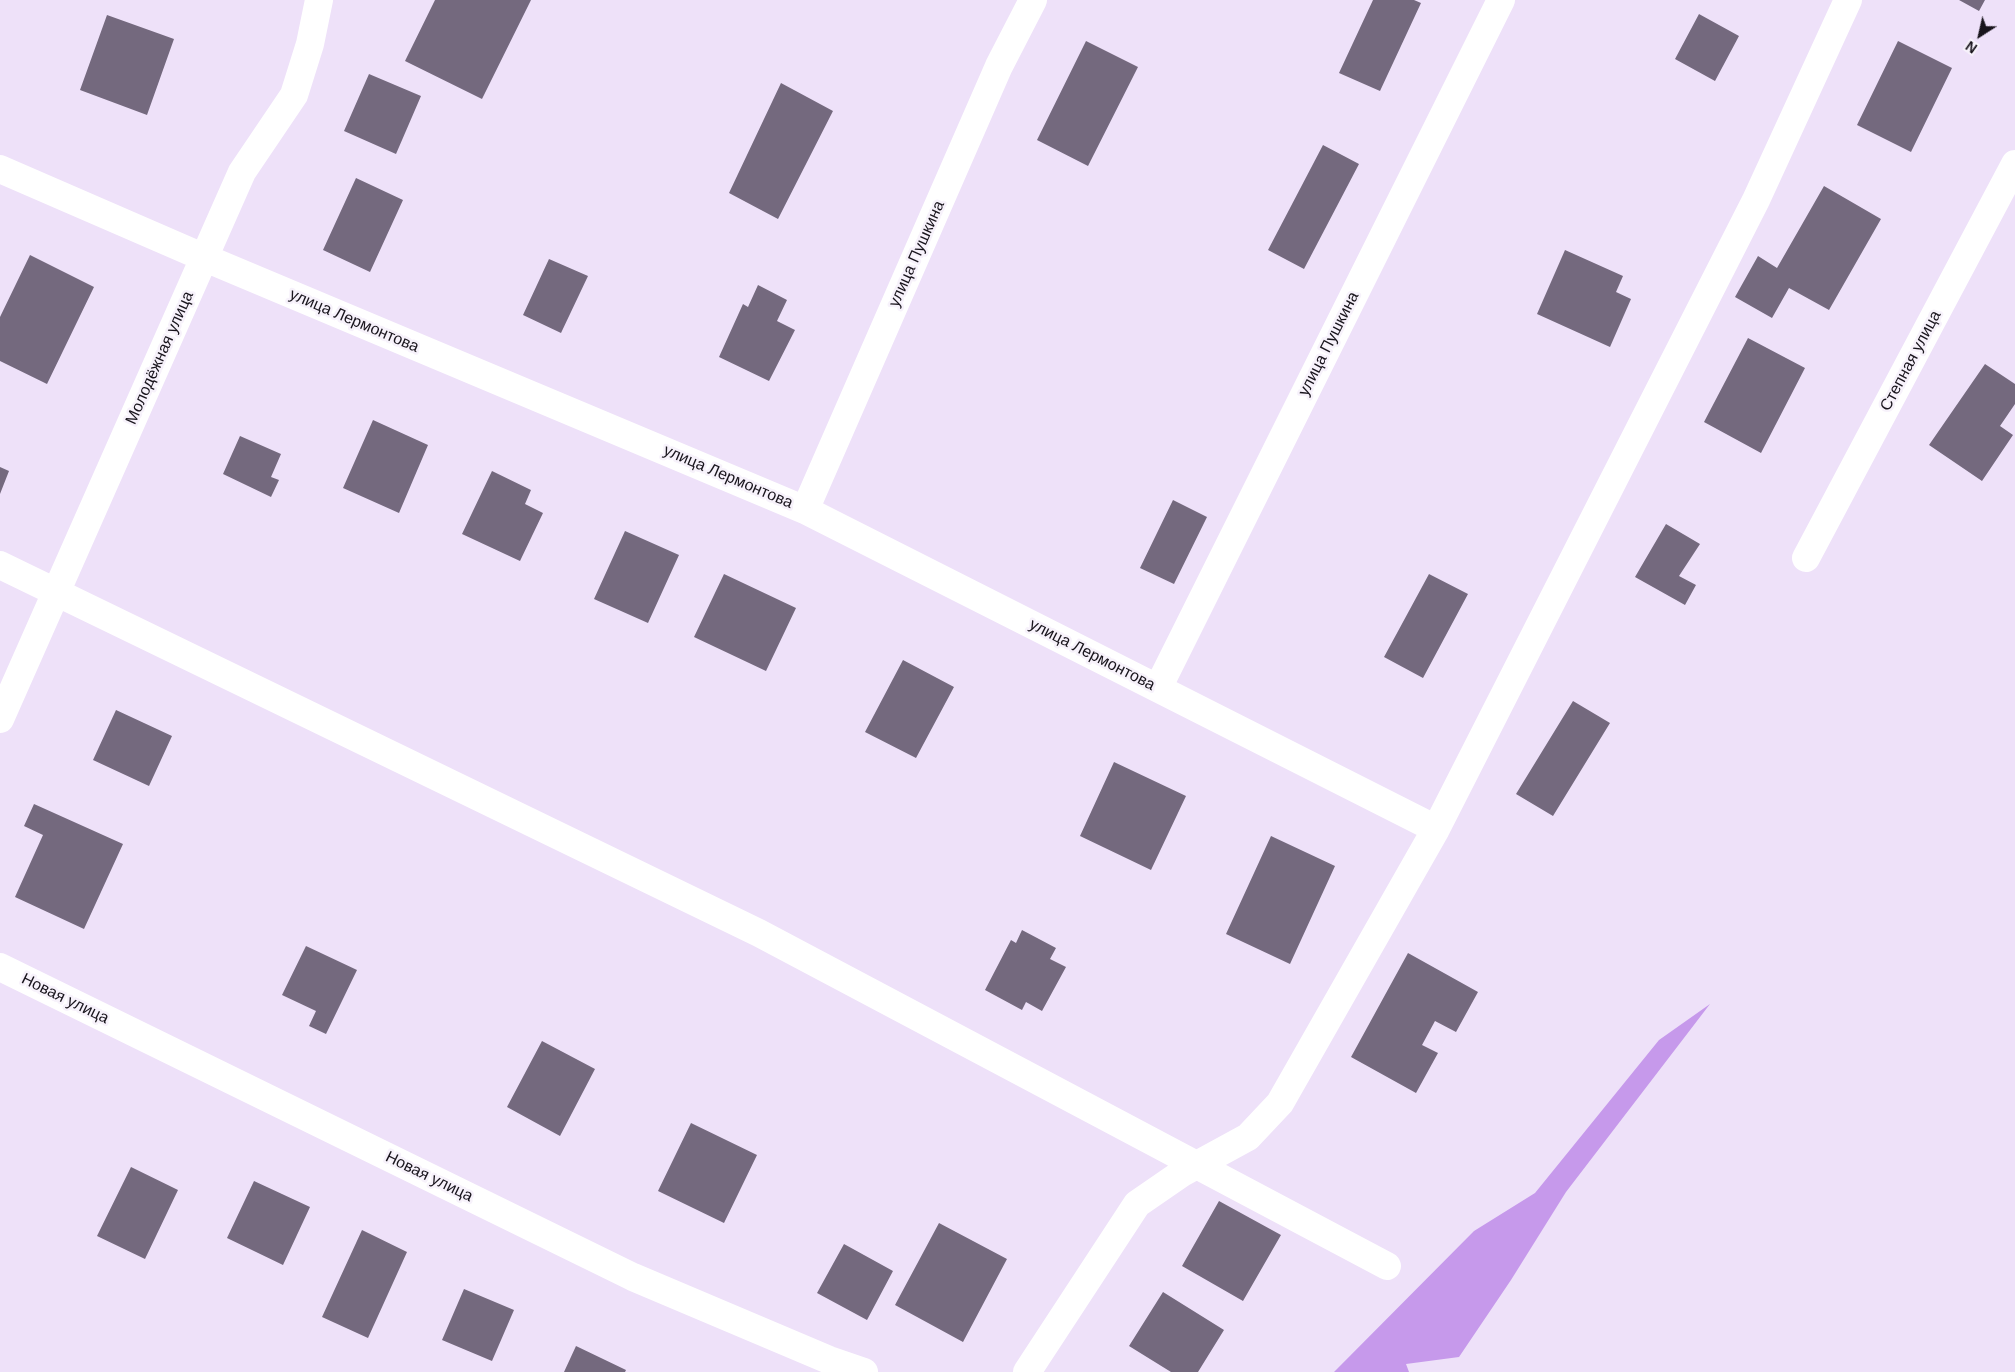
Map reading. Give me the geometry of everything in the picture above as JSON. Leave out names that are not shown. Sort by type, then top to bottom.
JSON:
[{"type":"street","name":"Молодёжная улица","points":[[0,719],[242,172],[294,95],[310,44],[319,0]]},
{"type":"street","name":"улица Пушкина","points":[[805,510],[999,66],[1033,0]]},
{"type":"street","name":"улица Пушкина","points":[[1158,688],[1501,0]]},
{"type":"street","points":[[1027,1372],[1137,1204],[1182,1174],[1248,1137],[1280,1103],[1436,829],[1756,200],[1848,0]]},
{"type":"street","name":"Степная улица","points":[[1806,558],[2015,164]]},
{"type":"street","name":"улица Лермонтова","points":[[0,170],[805,510],[1436,829]]},
{"type":"street","points":[[0,565],[759,932],[1199,1164],[1387,1266]]},
{"type":"street","name":"Новая улица","points":[[0,967],[633,1276],[829,1360],[864,1372]]},
{"type":"shaded area","points":[[1710,1004],[1566,1192],[1511,1280],[1459,1357],[1406,1364],[1409,1372],[1334,1372],[1474,1231],[1535,1193],[1659,1040]]},
{"type":"building","points":[[435,0],[531,0],[482,99],[405,61]]},
{"type":"building","points":[[1373,0],[1414,0],[1421,3],[1380,91],[1339,73]]},
{"type":"building","points":[[1959,0],[1985,0],[1979,11]]},
{"type":"building","points":[[1699,14],[1739,36],[1715,81],[1675,59]]},
{"type":"building","points":[[107,15],[174,39],[147,115],[80,90]]},
{"type":"building","points":[[1086,41],[1138,67],[1088,166],[1037,140]]},
{"type":"building","points":[[1898,41],[1952,68],[1911,152],[1857,125]]},
{"type":"building","points":[[369,74],[421,96],[396,154],[344,131]]},
{"type":"building","points":[[781,83],[833,111],[778,219],[729,193]]},
{"type":"building","points":[[1323,145],[1359,164],[1304,269],[1268,250]]},
{"type":"building","points":[[356,178],[403,200],[370,272],[323,250]]},
{"type":"building","points":[[1824,186],[1881,219],[1829,310],[1789,288],[1772,318],[1735,297],[1758,256],[1777,268]]},
{"type":"building","points":[[1565,250],[1623,276],[1616,292],[1631,299],[1610,347],[1537,314]]},
{"type":"building","points":[[30,255],[94,287],[47,384],[0,361],[0,317]]},
{"type":"building","points":[[549,259],[588,276],[561,333],[523,315]]},
{"type":"building","points":[[758,285],[787,300],[777,321],[795,330],[769,381],[719,357],[743,304],[748,307]]},
{"type":"building","points":[[1748,338],[1805,368],[1761,453],[1704,422]]},
{"type":"building","points":[[1985,364],[2015,384],[2015,404],[2000,426],[2013,435],[1982,481],[1929,445]]},
{"type":"building","points":[[373,420],[428,445],[399,513],[343,488]]},
{"type":"building","points":[[240,436],[281,454],[271,477],[279,480],[271,497],[223,474]]},
{"type":"building","points":[[0,467],[9,471],[0,494]]},
{"type":"building","points":[[492,471],[531,490],[525,504],[543,513],[520,561],[462,534]]},
{"type":"building","points":[[1173,500],[1207,517],[1174,584],[1140,568]]},
{"type":"building","points":[[1666,524],[1700,544],[1679,576],[1696,585],[1685,605],[1635,577]]},
{"type":"building","points":[[625,531],[679,555],[648,623],[594,599]]},
{"type":"building","points":[[724,574],[796,608],[766,671],[694,637]]},
{"type":"building","points":[[1429,574],[1468,594],[1423,678],[1384,657]]},
{"type":"building","points":[[903,660],[954,687],[916,758],[865,732]]},
{"type":"building","points":[[1573,701],[1610,723],[1553,816],[1516,794]]},
{"type":"building","points":[[116,710],[172,736],[149,786],[93,760]]},
{"type":"building","points":[[1114,762],[1186,796],[1151,870],[1080,836]]},
{"type":"building","points":[[34,804],[123,844],[84,929],[15,897],[43,835],[24,826]]},
{"type":"building","points":[[1271,836],[1335,866],[1290,964],[1226,934]]},
{"type":"building","points":[[1022,930],[1056,948],[1050,959],[1066,967],[1042,1011],[1026,1002],[1022,1010],[985,990],[1011,940],[1016,943]]},
{"type":"building","points":[[306,946],[357,970],[326,1034],[309,1026],[316,1011],[282,995]]},
{"type":"building","points":[[1408,953],[1478,992],[1456,1032],[1435,1021],[1422,1045],[1438,1053],[1416,1093],[1351,1057]]},
{"type":"building","points":[[542,1041],[595,1069],[560,1136],[507,1107]]},
{"type":"building","points":[[691,1123],[757,1155],[724,1223],[658,1191]]},
{"type":"building","points":[[131,1167],[178,1190],[145,1259],[97,1236]]},
{"type":"building","points":[[254,1181],[310,1207],[283,1265],[227,1238]]},
{"type":"building","points":[[1219,1201],[1281,1235],[1243,1301],[1182,1266]]},
{"type":"building","points":[[939,1223],[1007,1259],[963,1342],[895,1305]]},
{"type":"building","points":[[362,1230],[407,1252],[368,1338],[322,1317]]},
{"type":"building","points":[[844,1244],[893,1271],[867,1320],[817,1293]]},
{"type":"building","points":[[464,1289],[514,1310],[492,1361],[442,1340]]},
{"type":"building","points":[[1163,1292],[1224,1330],[1198,1372],[1171,1372],[1129,1346]]},
{"type":"building","points":[[576,1346],[626,1370],[625,1372],[564,1372]]}]
